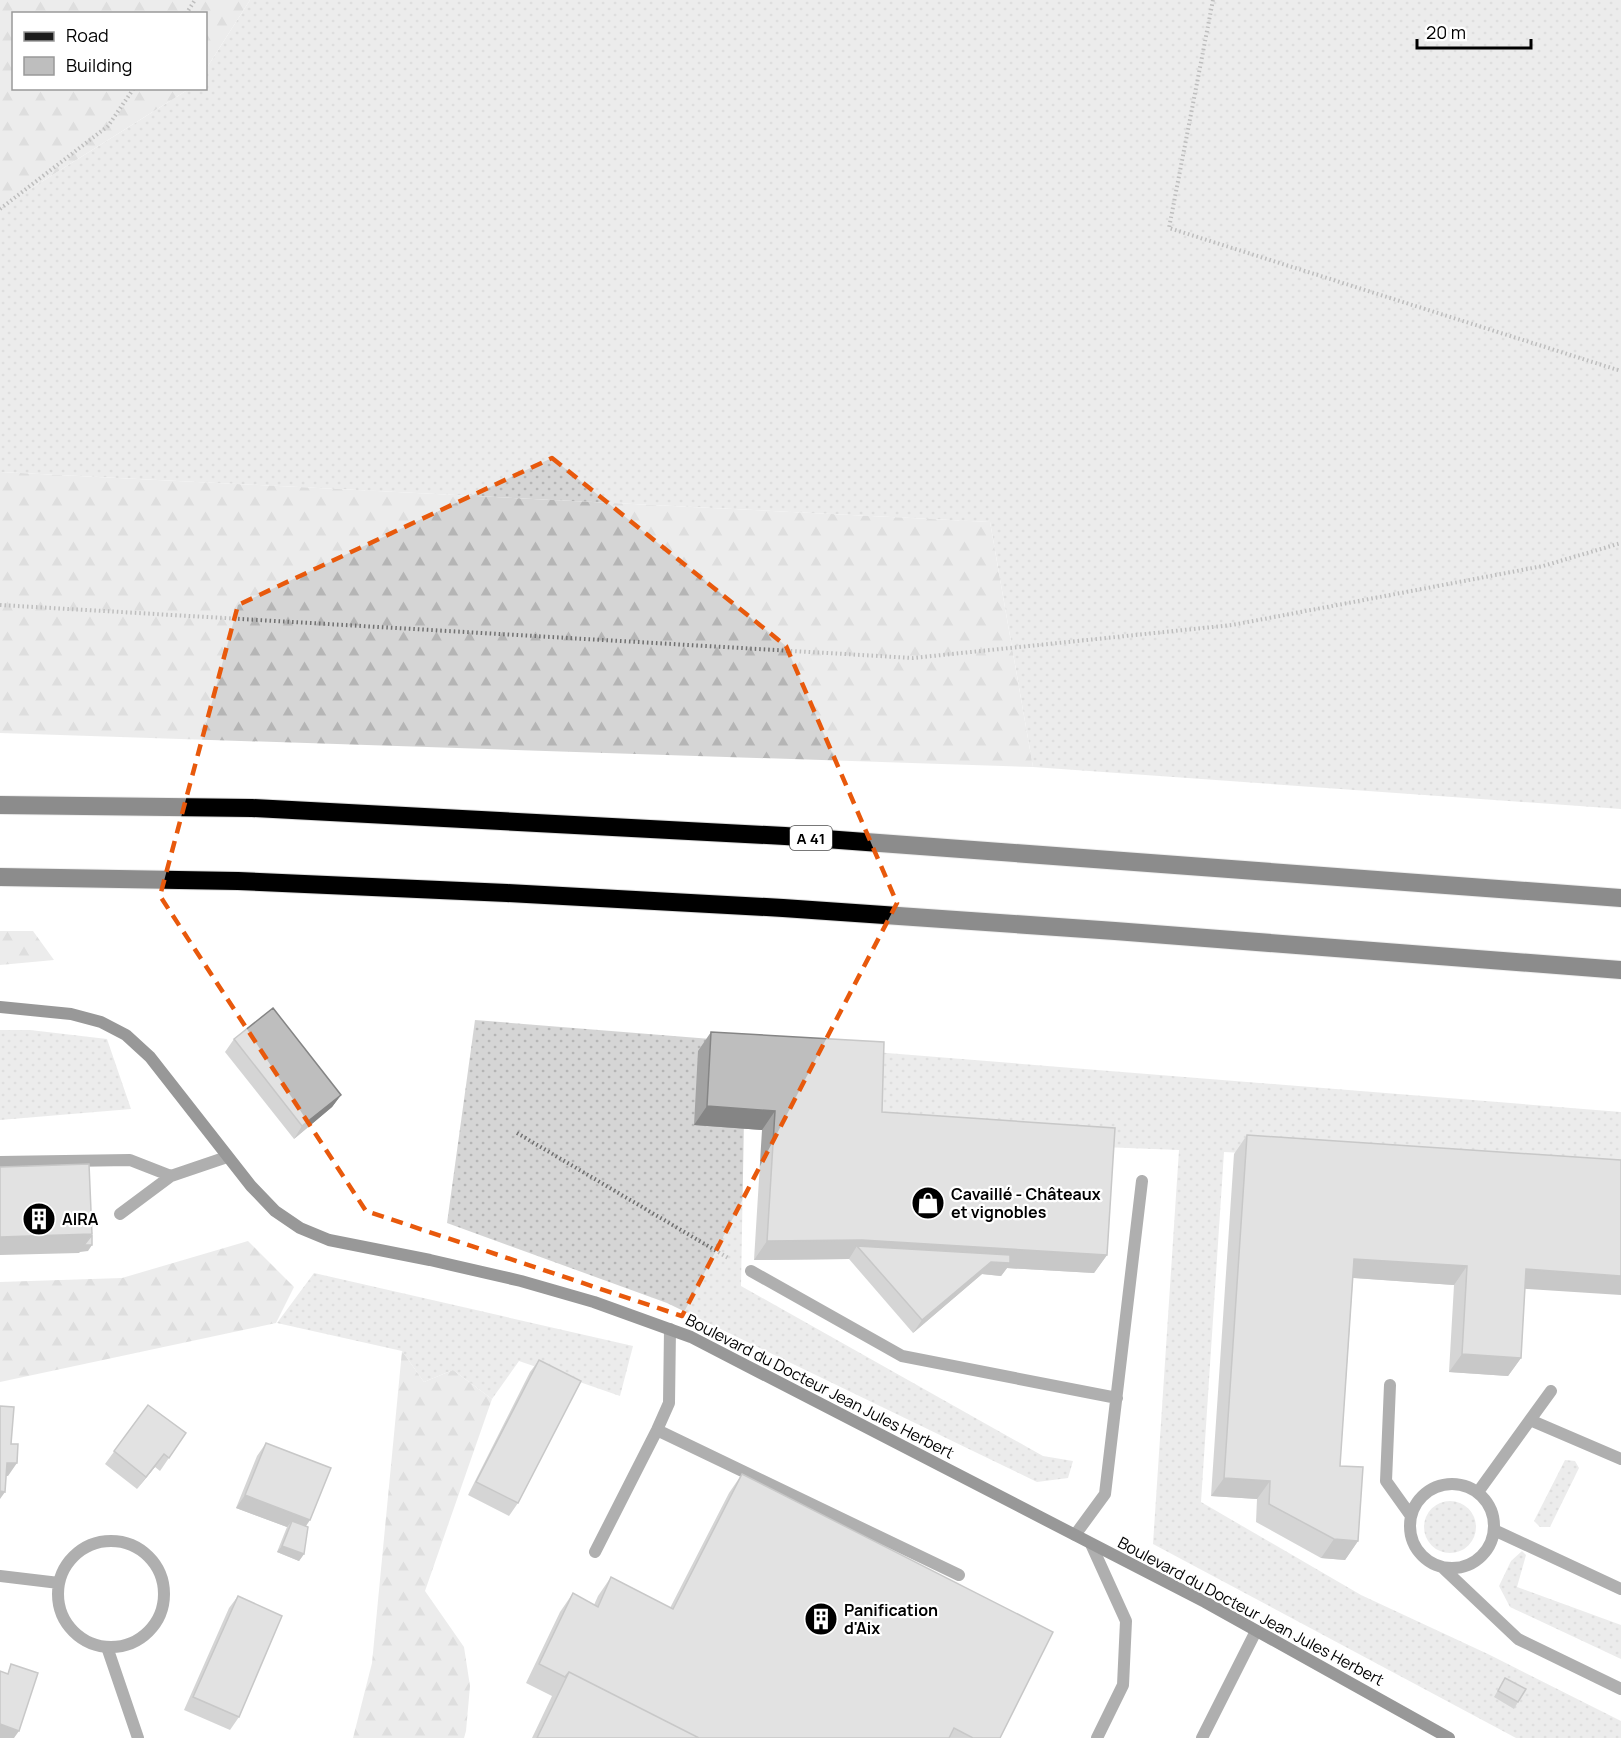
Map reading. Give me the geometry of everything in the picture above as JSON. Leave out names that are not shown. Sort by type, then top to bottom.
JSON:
[{"type":"highway","name":"A 41","points":[[0,805],[252,808],[785,836],[1621,897]]},
{"type":"highway","points":[[0,876],[238,881],[495,892],[772,908],[1621,970]]},
{"type":"street","name":"Boulevard du Docteur Jean Jules Herbert","points":[[0,1007],[72,1014],[101,1022],[126,1035],[150,1057],[251,1186],[275,1211],[300,1228],[329,1240],[521,1281],[594,1302],[702,1342],[1205,1602],[1449,1738]]},
{"type":"street","points":[[120,1214],[171,1176],[227,1156]]},
{"type":"street","points":[[0,1162],[130,1160],[171,1176]]},
{"type":"street","points":[[1075,1535],[1105,1494],[1142,1181]]},
{"type":"street","points":[[751,1271],[902,1356],[1117,1398]]},
{"type":"street","points":[[595,1552],[669,1403],[670,1329]]},
{"type":"street","points":[[1390,1385],[1386,1481],[1411,1516]]},
{"type":"street","points":[[1478,1492],[1551,1391]]},
{"type":"street","points":[[1530,1420],[1621,1459]]},
{"type":"street","points":[[657,1430],[959,1575]]},
{"type":"street","points":[[1443,1568],[1457,1568],[1471,1564],[1491,1544],[1494,1530],[1493,1516],[1487,1503],[1478,1492],[1465,1485],[1451,1483],[1437,1486],[1425,1493],[1416,1503],[1409,1529],[1413,1543],[1420,1554],[1431,1563],[1443,1568],[1518,1639],[1621,1689]]},
{"type":"street","points":[[1494,1530],[1621,1590]]},
{"type":"street","points":[[114,1540],[131,1545],[147,1554],[159,1569],[164,1587],[164,1605],[158,1621],[134,1644],[117,1648],[107,1647],[100,1647],[85,1641],[71,1630],[62,1616],[58,1600],[59,1583],[66,1566],[78,1552],[95,1543],[114,1540]]},
{"type":"street","points":[[1091,1544],[1126,1621],[1123,1685],[1097,1738]]},
{"type":"street","points":[[0,1576],[59,1583]]},
{"type":"street","points":[[1202,1738],[1256,1631]]},
{"type":"street","points":[[107,1647],[138,1738]]},
{"type":"path","points":[[1213,0],[1169,228],[1621,371]]},
{"type":"path","points":[[0,209],[108,126],[133,90]]},
{"type":"path","points":[[0,605],[913,658],[1232,625],[1543,566],[1621,543]]},
{"type":"path","points":[[1613,546],[1621,548]]},
{"type":"path","points":[[517,1133],[751,1271]]},
{"type":"highlighted area","points":[[552,458],[786,646],[897,903],[682,1316],[366,1211],[160,896],[238,605]]},
{"type":"green space","points":[[0,0],[250,0],[207,67],[207,12],[12,12],[12,90],[187,90],[0,208]]},
{"type":"green space","points":[[250,0],[1621,0],[1621,809],[1033,767],[990,522],[0,472],[0,208],[187,90],[207,90],[207,67]]},
{"type":"green space","points":[[0,472],[990,522],[1033,767],[0,733]]},
{"type":"green space","points":[[0,931],[33,931],[54,960],[0,965]]},
{"type":"green space","points":[[475,1020],[1621,1112],[1621,1170],[1224,1152],[1201,1502],[1361,1595],[1490,1655],[1621,1721],[1621,1738],[1516,1738],[1153,1544],[1179,1150],[1102,1147],[744,1118],[741,1286],[1043,1456],[1073,1461],[1068,1478],[1037,1482],[667,1303],[447,1223]]},
{"type":"green space","points":[[0,1030],[30,1030],[107,1039],[131,1109],[0,1120]]},
{"type":"green space","points":[[248,1241],[294,1287],[276,1323],[0,1382],[0,1282],[122,1278]]},
{"type":"green space","points":[[314,1273],[633,1346],[620,1396],[519,1361],[492,1399],[453,1370],[424,1382],[402,1351],[277,1323]]},
{"type":"green space","points":[[402,1351],[424,1382],[453,1370],[492,1399],[425,1591],[464,1647],[470,1686],[464,1738],[353,1738],[372,1663]]},
{"type":"green space","points":[[1565,1460],[1575,1461],[1579,1468],[1550,1527],[1540,1527],[1534,1521]]},
{"type":"green space","points":[[1450,1501],[1460,1503],[1468,1509],[1474,1517],[1476,1527],[1474,1537],[1468,1545],[1460,1551],[1450,1553],[1440,1551],[1432,1545],[1426,1537],[1424,1527],[1426,1517],[1432,1509],[1440,1503]]},
{"type":"green space","points":[[1522,1551],[1526,1555],[1517,1587],[1621,1625],[1621,1659],[1510,1607],[1499,1586],[1511,1561]]},
{"type":"building","points":[[273,1008],[341,1095],[302,1126],[234,1039]]},
{"type":"building","name":"Cavaillé - Châteaux et vignobles","points":[[711,1032],[884,1042],[882,1112],[1115,1128],[1107,1255],[862,1240],[767,1241],[775,1111],[707,1106]]},
{"type":"building","points":[[1247,1135],[1621,1160],[1621,1276],[1526,1269],[1521,1358],[1462,1354],[1467,1266],[1354,1259],[1340,1466],[1363,1467],[1358,1541],[1334,1539],[1269,1504],[1270,1481],[1224,1478]]},
{"type":"building","name":"AIRA","points":[[89,1164],[92,1234],[0,1237],[0,1167]]},
{"type":"building","points":[[92,1235],[92,1245],[84,1245]]},
{"type":"building","points":[[857,1246],[1010,1255],[1010,1263],[991,1262],[922,1320]]},
{"type":"building","points":[[539,1360],[581,1381],[518,1503],[476,1482]]},
{"type":"building","points":[[148,1405],[186,1433],[169,1458],[164,1454],[146,1477],[114,1451]]},
{"type":"building","points":[[0,1406],[14,1407],[11,1444],[18,1444],[17,1463],[7,1463],[5,1492],[0,1491]]},
{"type":"building","points":[[266,1443],[331,1468],[310,1520],[245,1495]]},
{"type":"building","name":"Panification d'Aix","points":[[742,1474],[1053,1632],[1000,1738],[973,1738],[954,1728],[949,1738],[699,1738],[569,1672],[565,1677],[539,1664],[573,1593],[598,1607],[611,1577],[673,1609]]},
{"type":"building","points":[[292,1521],[308,1527],[304,1554],[282,1546]]},
{"type":"building","points":[[238,1596],[282,1616],[239,1717],[193,1697]]},
{"type":"building","points":[[11,1664],[38,1673],[19,1731],[0,1724],[0,1671],[8,1674]]},
{"type":"building","points":[[569,1672],[699,1738],[537,1738]]},
{"type":"building","points":[[1505,1678],[1526,1689],[1518,1702],[1498,1691]]},
{"type":"place","name":"Cavaillé - Châteaux et vignobles","points":[[928,1203]]},
{"type":"place","name":"AIRA","points":[[39,1219]]},
{"type":"place","name":"Panification d'Aix","points":[[821,1619]]}]
